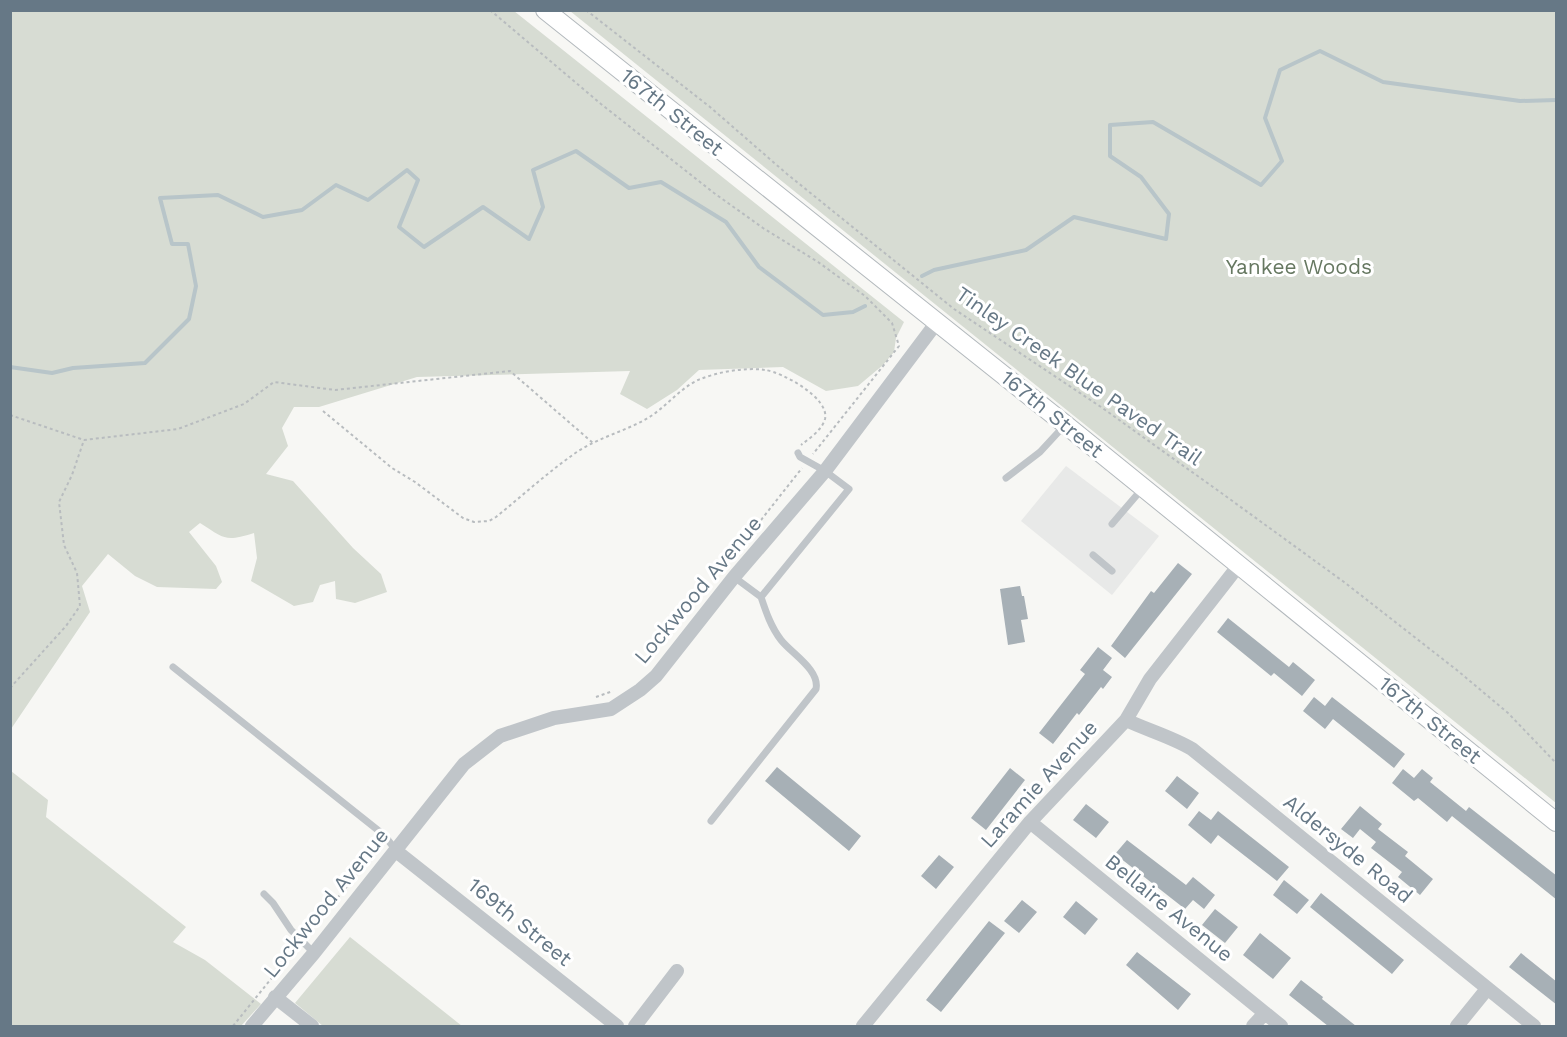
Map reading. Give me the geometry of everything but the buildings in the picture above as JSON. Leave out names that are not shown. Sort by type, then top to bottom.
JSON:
[{"type":"main road","name":"167th Street","points":[[545,10],[1066,425],[1557,822]]},
{"type":"street","name":"Lockwood Avenue","points":[[252,1026],[314,953],[464,764],[500,736],[554,718],[611,709],[640,690],[656,676],[734,577],[825,471],[937,322]]},
{"type":"street","name":"Laramie Avenue","points":[[863,1026],[1030,822],[1126,720],[1150,679],[1239,565]]},
{"type":"street","name":"Aldersyde Road","points":[[1126,720],[1153,733],[1179,741],[1192,749],[1534,1026]]},
{"type":"street","name":"Bellaire Avenue","points":[[1030,822],[1281,1026]]},
{"type":"street","name":"169th Street","points":[[396,851],[617,1026]]},
{"type":"street","points":[[635,1026],[677,972]]},
{"type":"street","points":[[1456,1026],[1486,989]]},
{"type":"street","points":[[276,997],[312,1026]]},
{"type":"street","points":[[1253,1026],[1264,1013]]},
{"type":"lane","points":[[1006,478],[1040,452],[1066,425]]},
{"type":"lane","points":[[760,597],[849,489],[798,453]]},
{"type":"lane","points":[[1112,524],[1143,487]]},
{"type":"lane","points":[[1093,555],[1112,571]]},
{"type":"lane","points":[[711,821],[816,689],[817,682],[814,675],[781,639],[768,618],[760,597],[734,577]]},
{"type":"lane","points":[[173,667],[384,835],[396,851]]},
{"type":"lane","points":[[264,894],[273,903],[291,930],[314,953]]},
{"type":"path","points":[[490,10],[601,104],[714,193],[865,296],[892,323],[899,346],[733,556]]},
{"type":"path","name":"Tinley Creek Blue Paved Trail","points":[[586,10],[710,107],[786,174],[954,309],[1110,413],[1344,582],[1508,713],[1557,763]]},
{"type":"path","points":[[322,411],[392,468],[415,482],[455,514],[474,522],[489,521],[496,517],[575,453],[649,417],[698,380],[734,370],[763,369],[787,377],[812,394],[823,408],[825,419],[819,430],[800,446],[798,453]]},
{"type":"path","points":[[10,415],[84,440],[178,429],[244,404],[274,382],[335,390],[510,371],[594,444]]},
{"type":"path","points":[[10,688],[66,626],[80,606],[76,573],[64,545],[59,502],[72,475],[84,440]]},
{"type":"shaded area","points":[[1066,466],[1159,536],[1112,595],[1021,521]]},
{"type":"green space","points":[[11,10],[514,11],[904,322],[896,338],[894,352],[883,365],[858,386],[826,391],[783,367],[699,370],[677,390],[647,409],[620,394],[630,371],[417,377],[319,407],[294,407],[282,428],[288,446],[266,474],[293,481],[353,548],[381,574],[387,592],[355,603],[336,599],[335,581],[320,585],[313,602],[294,606],[251,581],[257,558],[254,533],[231,538],[215,533],[200,523],[189,532],[216,566],[222,582],[216,589],[157,587],[135,576],[108,554],[82,586],[90,612],[11,729]]},
{"type":"green space","name":"Yankee Woods","points":[[570,11],[1556,11],[1556,803]]},
{"type":"green space","points":[[11,771],[48,800],[46,817],[186,927],[173,942],[205,960],[261,1004],[241,1026],[11,1026]]},
{"type":"green space","points":[[350,937],[462,1026],[323,1026],[295,1003]]},
{"type":"waterway","points":[[922,276],[934,270],[1026,250],[1074,217],[1166,239],[1169,214],[1141,177],[1110,156],[1110,125],[1153,122],[1261,185],[1282,161],[1265,118],[1280,70],[1320,51],[1383,82],[1520,101],[1556,100]]},
{"type":"waterway","points":[[10,367],[52,373],[73,368],[145,363],[189,319],[196,286],[188,244],[172,244],[160,198],[218,195],[263,217],[302,210],[336,185],[368,200],[407,170],[418,180],[399,227],[424,247],[483,207],[529,239],[543,207],[533,170],[576,151],[629,188],[661,182],[726,222],[759,267],[823,315],[853,312],[865,306]]}]
